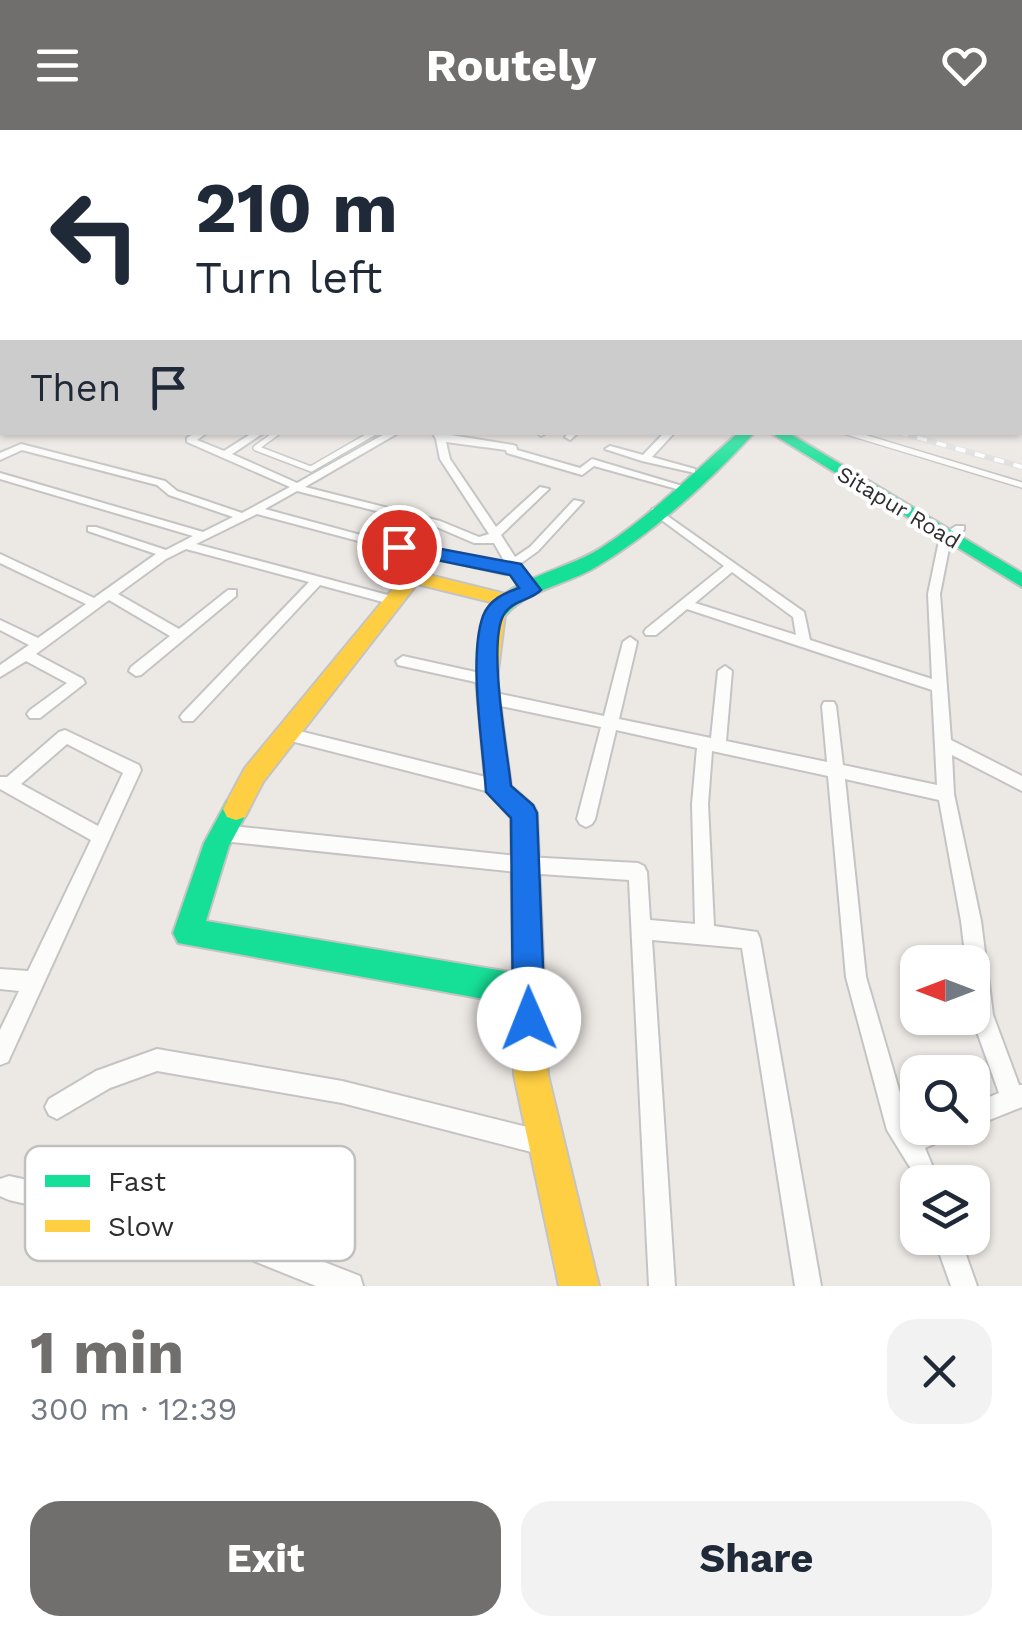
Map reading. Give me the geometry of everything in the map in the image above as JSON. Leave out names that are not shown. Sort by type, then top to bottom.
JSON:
[{"type":"street","points":[[199,435],[190,440],[227,453]]},
{"type":"street","points":[[256,435],[224,458],[298,487],[436,523],[478,541],[494,537],[544,489]]},
{"type":"street","points":[[0,672],[167,554],[250,514],[391,435]]},
{"type":"street","points":[[531,590],[445,460],[439,435],[513,448],[510,451],[582,472],[592,462],[687,480]]},
{"type":"street","points":[[645,459],[668,435]]},
{"type":"street","points":[[579,1286],[530,1076],[524,813],[498,792],[487,649],[494,615],[507,600],[568,576],[625,538],[687,480],[744,435]]},
{"type":"street","name":"Sitapur Road","points":[[790,435],[953,532],[1022,581]]},
{"type":"street","points":[[0,457],[21,447],[161,482],[173,492],[250,514],[506,570],[534,549],[578,502]]},
{"type":"street","points":[[610,449],[645,459],[687,480]]},
{"type":"street","points":[[0,476],[204,536]]},
{"type":"street","points":[[656,511],[799,614],[804,643]]},
{"type":"street","points":[[92,529],[167,554]]},
{"type":"street","points":[[953,532],[934,594],[946,794],[971,922],[982,1014],[1018,1097],[990,1109]]},
{"type":"street","name":"Sitapur Road","points":[[953,532],[1022,563]]},
{"type":"street","points":[[185,545],[394,601]]},
{"type":"street","points":[[0,558],[96,604]]},
{"type":"street","points":[[652,632],[732,566]]},
{"type":"street","points":[[507,600],[413,577],[254,775],[222,833],[188,933],[528,990]]},
{"type":"street","points":[[188,717],[317,580]]},
{"type":"street","points":[[136,670],[232,593]]},
{"type":"street","points":[[109,594],[180,636]]},
{"type":"street","points":[[686,604],[942,688]]},
{"type":"street","points":[[0,624],[39,644]]},
{"type":"street","points":[[586,819],[630,642]]},
{"type":"street","points":[[25,654],[78,683],[36,714]]},
{"type":"street","points":[[403,661],[610,722],[946,794]]},
{"type":"street","points":[[705,935],[700,804],[725,671]]},
{"type":"street","points":[[828,706],[856,977],[900,1131]]},
{"type":"street","points":[[287,734],[498,787]]},
{"type":"street","points":[[0,1054],[132,770],[65,736],[4,783],[99,835]]},
{"type":"street","points":[[944,744],[1022,784]]},
{"type":"street","points":[[222,833],[526,866],[638,872],[662,1286]]},
{"type":"street","points":[[641,929],[750,940],[808,1286]]},
{"type":"street","points":[[0,979],[32,982]]},
{"type":"street","points":[[57,1107],[104,1079],[158,1060],[342,1092],[547,1144]]},
{"type":"street","points":[[10,1188],[25,1191]]},
{"type":"street","points":[[953,1255],[964,1286]]},
{"type":"street","points":[[287,1261],[350,1286]]},
{"type":"lane","points":[[274,435],[256,448],[311,469],[371,435]]},
{"type":"lane","points":[[858,435],[1022,485]]},
{"type":"railway","points":[[909,435],[1022,467]]},
{"type":"traffic: fast","points":[[495,614],[513,596],[588,564],[631,535],[745,435]]},
{"type":"traffic: fast","points":[[781,435],[1022,581]]},
{"type":"traffic: fast","points":[[236,809],[217,843],[188,933],[528,991]]},
{"type":"traffic: slow","points":[[236,809],[254,775],[413,577],[507,600]]},
{"type":"traffic: slow","points":[[495,614],[489,635],[486,679],[499,791],[524,813],[531,1075],[579,1286]]},
{"type":"route","points":[[399,547],[506,570],[515,568],[531,590],[507,600],[494,615],[487,649],[498,792],[524,813],[529,1019]]}]
